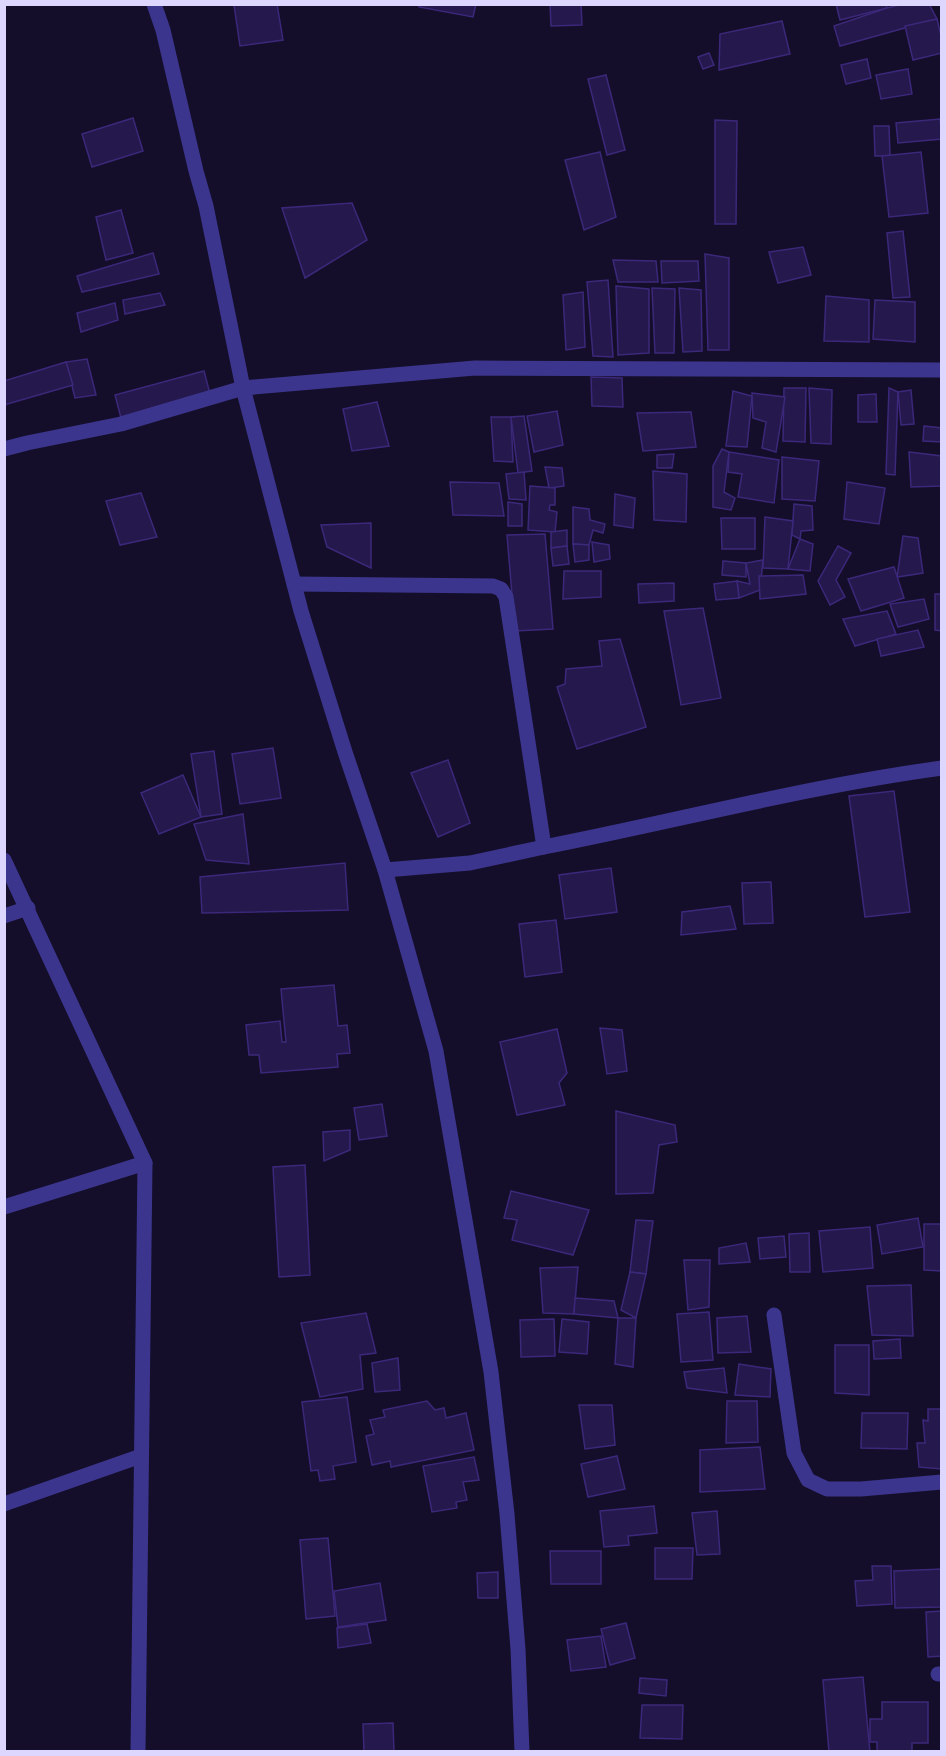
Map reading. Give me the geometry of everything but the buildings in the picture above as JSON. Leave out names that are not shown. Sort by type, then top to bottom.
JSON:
[{"type":"street","points":[[154,4],[163,30],[207,206],[243,388],[294,584],[345,752],[385,870],[436,1051],[491,1372],[507,1514],[518,1649],[522,1752]]},
{"type":"street","points":[[4,449],[27,442],[121,424],[243,388],[476,368],[942,370]]},
{"type":"street","points":[[294,584],[493,586],[501,589],[506,597],[544,847]]},
{"type":"street","points":[[385,870],[470,863],[638,829],[738,805],[874,778],[942,768]]},
{"type":"street","points":[[4,860],[145,1163],[138,1752]]},
{"type":"street","points":[[4,916],[28,908]]},
{"type":"street","points":[[4,1207],[145,1163]]},
{"type":"street","points":[[774,1316],[794,1453],[808,1480],[828,1489],[861,1489],[942,1482]]},
{"type":"street","points":[[4,1504],[141,1456]]}]
